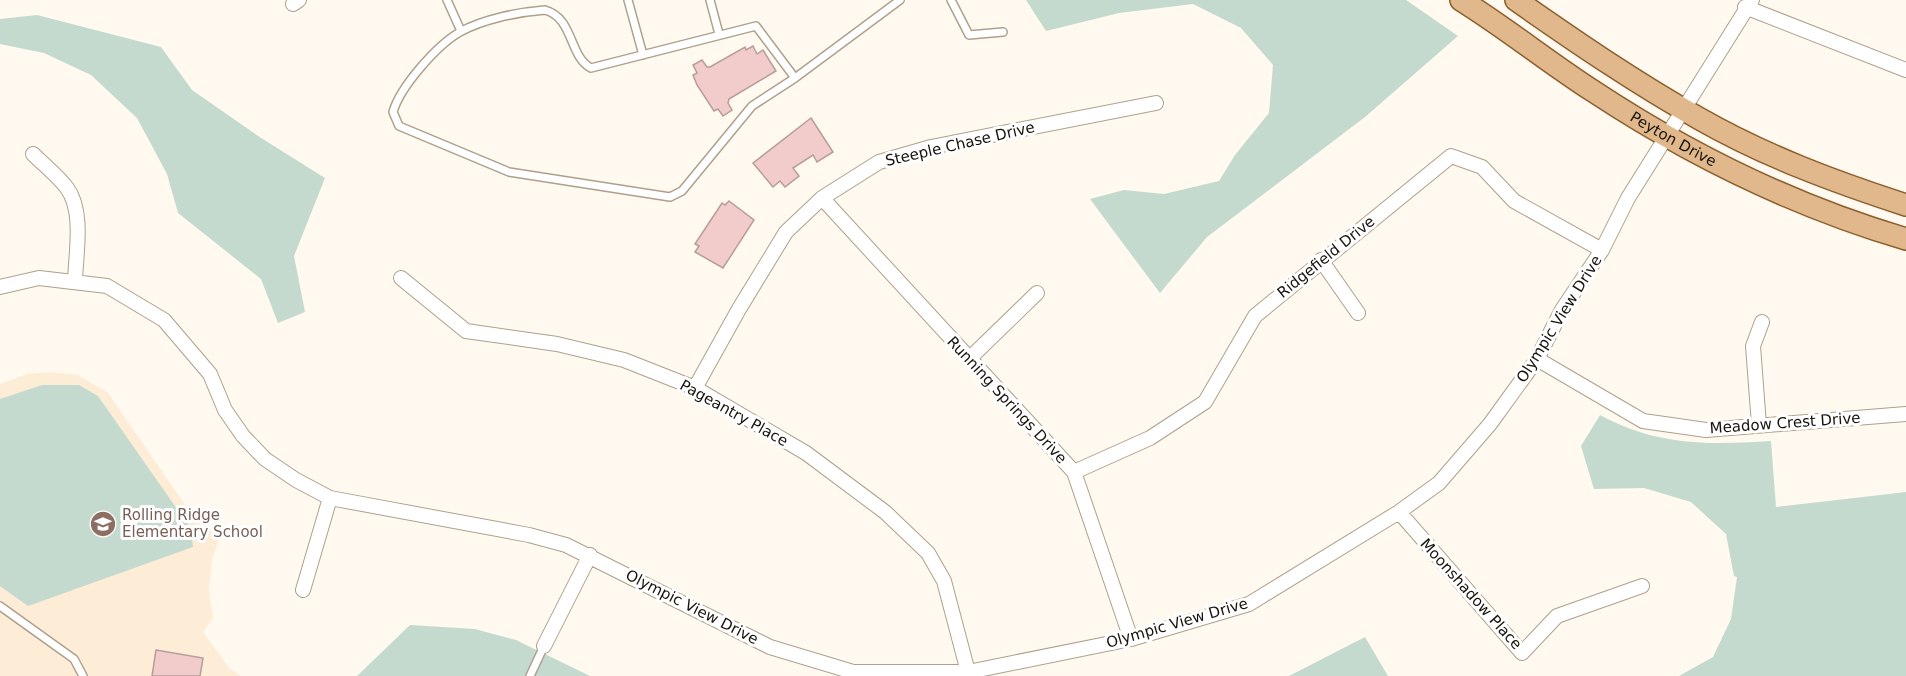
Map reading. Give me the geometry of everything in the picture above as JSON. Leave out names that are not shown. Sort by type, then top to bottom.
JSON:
[{"type":"main road","name":"Peyton Drive","points":[[1461,0],[1592,91],[1722,167],[1806,205],[1906,239]]},
{"type":"main road","name":"Peyton Drive","points":[[1516,0],[1593,55],[1683,110],[1805,170],[1906,206]]},
{"type":"street","name":"Olympic View Drive","points":[[0,287],[39,278],[75,280],[107,286],[164,320],[210,374],[225,410],[243,436],[266,459],[296,480],[330,498],[529,535],[566,545],[770,647],[853,672],[968,672],[1131,639],[1249,604],[1399,512],[1439,483],[1490,424],[1537,359],[1562,310],[1602,250],[1628,198],[1749,4]]},
{"type":"street","points":[[1749,4],[1906,70]]},
{"type":"street","name":"Steeple Chase Drive","points":[[695,388],[786,232],[822,198],[879,162],[931,147],[1156,103]]},
{"type":"street","points":[[33,154],[68,189],[75,206],[77,231],[75,280]]},
{"type":"street","name":"Ridgefield Drive","points":[[1074,472],[1150,438],[1205,402],[1255,316],[1451,156],[1482,167],[1514,201],[1602,250]]},
{"type":"street","name":"Running Springs Drive","points":[[822,198],[1074,472],[1131,639]]},
{"type":"street","points":[[1321,260],[1358,313]]},
{"type":"street","name":"Pageantry Place","points":[[401,278],[466,331],[556,344],[624,360],[695,388],[806,453],[885,512],[928,553],[944,581],[968,672]]},
{"type":"street","points":[[969,359],[1037,293]]},
{"type":"street","points":[[1759,425],[1753,346],[1762,322]]},
{"type":"street","name":"Meadow Crest Drive","points":[[1537,359],[1642,421],[1706,430],[1906,414]]},
{"type":"street","points":[[303,590],[330,498]]},
{"type":"street","name":"Moonshadow Place","points":[[1399,512],[1522,653],[1557,616],[1642,586]]},
{"type":"street","points":[[544,646],[590,555]]},
{"type":"lane","points":[[447,0],[461,31]]},
{"type":"lane","points":[[628,0],[643,55]]},
{"type":"lane","points":[[710,0],[719,34]]},
{"type":"lane","points":[[795,78],[756,26],[591,68],[587,66],[562,20],[545,10],[461,31],[447,41],[399,95],[393,112],[399,126],[509,172],[664,197],[682,191],[747,111],[795,78],[900,0]]},
{"type":"lane","points":[[951,0],[969,34],[1003,32]]},
{"type":"lane","points":[[0,606],[74,659],[83,676]]},
{"type":"lane","points":[[530,676],[544,646]]},
{"type":"shaded area","name":"Rolling Ridge Elementary School","points":[[50,372],[78,375],[108,393],[190,512],[220,537],[212,559],[209,591],[213,618],[203,632],[229,668],[241,676],[0,676],[0,384],[27,374]]},
{"type":"green space","points":[[1026,0],[1406,0],[1458,36],[1365,117],[1207,237],[1160,293],[1090,199],[1124,190],[1164,194],[1219,181],[1235,155],[1269,113],[1273,65],[1241,28],[1193,4],[1119,13],[1046,31]]},
{"type":"green space","points":[[37,15],[161,47],[192,90],[258,136],[325,178],[294,256],[305,312],[278,323],[261,279],[178,213],[167,174],[137,118],[91,75],[44,53],[0,44],[0,19]]},
{"type":"green space","points":[[42,385],[79,385],[98,396],[191,529],[193,547],[28,606],[0,586],[0,399]]},
{"type":"green space","points":[[1600,415],[1642,433],[1663,438],[1704,443],[1771,441],[1776,507],[1906,492],[1906,676],[1679,676],[1713,657],[1731,619],[1737,577],[1734,576],[1726,534],[1691,502],[1644,488],[1594,489],[1581,446]]},
{"type":"green space","points":[[410,625],[475,629],[516,640],[590,676],[357,676]]},
{"type":"green space","points":[[1365,637],[1388,676],[1289,676]]},
{"type":"building","points":[[753,46],[757,54],[763,50],[776,71],[729,99],[728,103],[732,110],[723,116],[718,109],[714,111],[697,85],[693,75],[697,73],[693,65],[702,60],[707,67],[710,67],[745,47],[746,50]]},
{"type":"building","points":[[811,118],[833,152],[817,162],[813,155],[793,168],[799,176],[785,187],[780,181],[773,187],[753,163]]},
{"type":"building","points":[[729,201],[754,220],[723,268],[695,252],[699,246],[695,244],[722,203],[725,205]]},
{"type":"building","points":[[156,650],[203,658],[200,676],[152,676]]},
{"type":"place","name":"Rolling Ridge Elementary School","points":[[103,524]]}]
